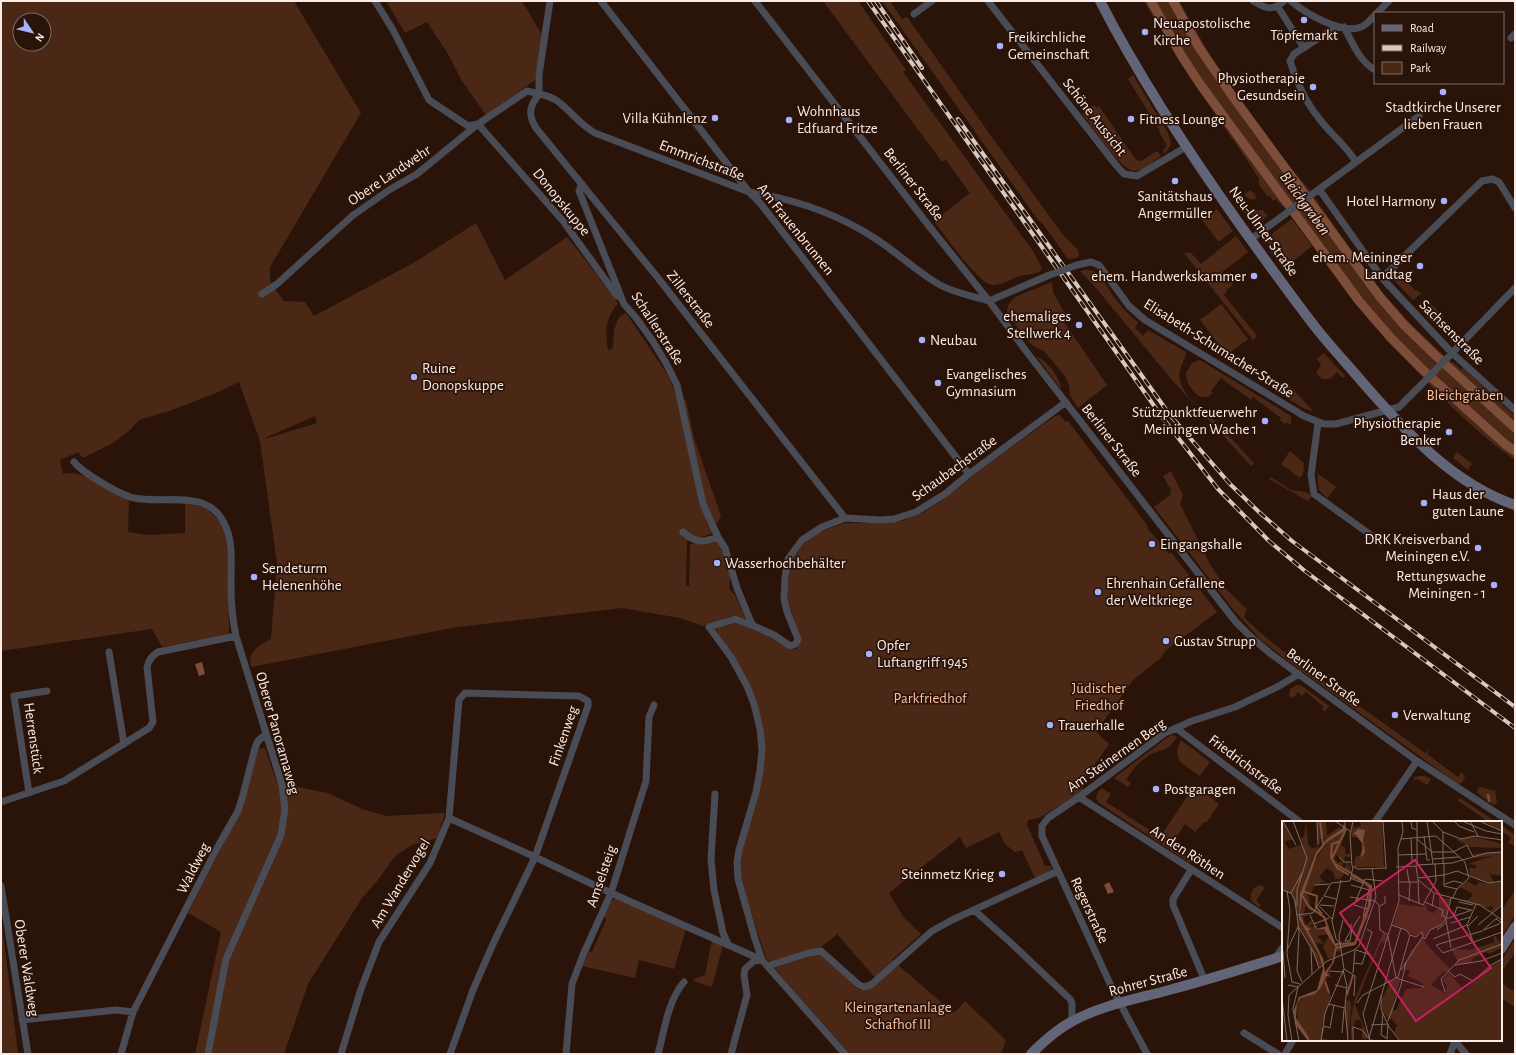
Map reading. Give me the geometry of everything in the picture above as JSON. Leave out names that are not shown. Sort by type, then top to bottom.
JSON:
[{"type":"main road","name":"Neu-Ulmer Straße","points":[[1100,1],[1131,58],[1186,147],[1317,329],[1387,410],[1423,446],[1451,470],[1484,492],[1515,505]]},
{"type":"main road","points":[[1502,947],[1515,926]]},
{"type":"main road","name":"Rohrer Straße","points":[[1031,1054],[1052,1034],[1072,1021],[1096,1011],[1120,1003],[1205,981],[1279,957]]},
{"type":"street","points":[[375,1],[429,100],[468,126],[478,124]]},
{"type":"street","points":[[539,94],[539,76],[550,1]]},
{"type":"street","name":"Am Frauenbrunnen","points":[[601,1],[749,192],[760,203],[969,474]]},
{"type":"street","name":"Berliner Straße","points":[[756,1],[1235,621],[1260,646],[1417,761],[1515,825]]},
{"type":"street","points":[[914,14],[932,1]]},
{"type":"street","name":"Schöne Aussicht","points":[[988,1],[1124,174],[1137,176],[1186,147]]},
{"type":"street","points":[[1253,1],[1265,8],[1278,7],[1284,1]]},
{"type":"street","points":[[1291,1],[1312,16],[1342,27],[1354,29],[1360,28],[1374,18]]},
{"type":"street","points":[[1380,12],[1390,1]]},
{"type":"street","points":[[1278,7],[1304,48]]},
{"type":"street","points":[[1342,27],[1333,29],[1294,54],[1290,61],[1297,82],[1318,118],[1350,153],[1356,162]]},
{"type":"street","points":[[1342,27],[1360,56],[1374,69]]},
{"type":"street","name":"Obere Landwehr","points":[[262,294],[277,284],[352,216],[389,190],[417,174],[478,124],[527,91],[539,94]]},
{"type":"street","name":"Zillerstraße","points":[[539,94],[532,106],[530,118],[536,128],[658,278],[845,518]]},
{"type":"street","name":"Emmrichstraße","points":[[539,94],[550,97],[559,102],[586,128],[596,133],[749,192],[771,195],[825,212],[876,239],[940,285],[989,301]]},
{"type":"street","points":[[1251,239],[1419,116]]},
{"type":"street","name":"Donopskuppe","points":[[478,124],[563,221],[617,296],[622,298]]},
{"type":"street","points":[[1382,278],[1482,181],[1492,179],[1496,180],[1515,208]]},
{"type":"street","name":"Schallerstraße","points":[[582,184],[579,191],[624,304],[652,340],[677,385],[703,504],[718,537],[725,548],[737,588],[754,626]]},
{"type":"street","name":"Sachsenstraße","points":[[1316,191],[1382,278],[1450,356],[1515,410]]},
{"type":"street","name":"Elisabeth-Schumacher-Straße","points":[[989,301],[1077,265],[1087,262],[1096,263],[1103,269],[1122,298],[1138,315],[1304,416],[1318,423],[1330,425],[1399,407],[1515,288]]},
{"type":"street","name":"Schaubachstraße","points":[[845,518],[880,520],[906,516],[929,505],[1066,402]]},
{"type":"street","points":[[1318,423],[1311,475],[1314,494],[1378,541]]},
{"type":"street","name":"Oberer Panoramaweg","points":[[74,462],[83,471],[127,496],[143,499],[190,500],[200,502],[210,507],[222,519],[227,530],[230,544],[232,613],[236,636],[282,785],[285,809],[284,822],[277,847],[226,959],[208,1054]]},
{"type":"street","points":[[762,960],[738,879],[737,868],[739,850],[756,792],[760,771],[762,750],[760,729],[754,704],[747,686],[731,657],[709,627],[735,619],[774,635],[790,646],[797,642],[797,635],[789,621],[784,598],[788,559],[802,540],[822,527],[845,518]]},
{"type":"street","points":[[683,532],[696,541],[709,540],[718,537]]},
{"type":"street","name":"Herrenstück","points":[[1,802],[64,781],[149,728],[153,722],[147,666],[148,661],[152,656],[158,652],[236,636]]},
{"type":"street","points":[[109,652],[124,744]]},
{"type":"street","name":"Am Steinernen Berg","points":[[1042,826],[1048,818],[1079,797],[1165,733],[1234,707],[1280,686],[1299,674]]},
{"type":"street","name":"Herrenstück","points":[[29,793],[14,696],[47,691]]},
{"type":"street","name":"Finkenweg","points":[[450,1054],[473,990],[535,856],[588,706],[588,701],[579,696],[465,693],[461,696]]},
{"type":"street","name":"Am Wandervogel","points":[[341,1054],[361,989],[379,942],[430,863],[449,818],[459,700],[461,696]]},
{"type":"street","name":"Amselsteig","points":[[566,1054],[572,984],[583,955],[611,893],[646,781],[649,718],[654,705]]},
{"type":"street","name":"Friedrichstraße","points":[[1176,728],[1299,821]]},
{"type":"street","name":"Waldweg","points":[[121,1054],[133,1012],[182,920],[217,848],[238,811],[255,748],[258,741],[266,734]]},
{"type":"street","points":[[1376,821],[1417,761]]},
{"type":"street","points":[[715,794],[711,859],[714,890],[723,933],[728,944]]},
{"type":"street","name":"An den Röthen","points":[[1079,797],[1282,927]]},
{"type":"street","points":[[449,818],[535,856],[611,893],[762,960],[845,1054]]},
{"type":"street","name":"Regerstraße","points":[[1042,826],[1042,836],[1058,871],[1120,1003],[1147,1054]]},
{"type":"street","points":[[1191,870],[1173,899],[1173,905],[1205,981]]},
{"type":"street","points":[[768,966],[809,953],[821,951],[861,987],[867,987],[932,931],[1058,871]]},
{"type":"street","name":"Oberer Waldweg","points":[[1,886],[28,1054]]},
{"type":"street","points":[[974,910],[1070,999],[1072,1004],[1072,1021]]},
{"type":"street","points":[[731,1054],[747,995],[744,975],[745,969],[754,961],[762,960]]},
{"type":"street","points":[[658,1054],[672,1002],[679,988],[684,982]]},
{"type":"street","points":[[22,1020],[116,1010],[133,1012]]},
{"type":"street","points":[[1244,1033],[1278,1054]]},
{"type":"street","points":[[1285,1054],[1292,1041]]},
{"type":"street","points":[[1450,1054],[1454,1041]]},
{"type":"street","points":[[1455,1041],[1466,1054]]},
{"type":"green space","points":[[1,1],[294,1],[361,113],[270,267],[270,282],[284,301],[305,302],[314,316],[415,262],[476,223],[505,280],[567,237],[618,303],[608,320],[606,337],[608,351],[613,348],[614,330],[619,317],[626,313],[669,377],[677,397],[686,400],[694,438],[721,516],[711,534],[687,541],[686,586],[689,586],[690,544],[719,543],[731,572],[729,589],[735,595],[746,619],[734,615],[703,626],[680,618],[622,608],[457,627],[251,667],[250,657],[256,648],[271,639],[277,563],[260,441],[239,382],[216,393],[169,411],[139,420],[130,430],[113,443],[83,458],[78,452],[60,460],[63,474],[71,473],[88,477],[129,498],[128,532],[148,535],[185,533],[185,503],[208,510],[220,522],[225,534],[228,556],[229,634],[162,647],[152,629],[1,651]],"holes":[[[315,416],[317,423],[265,439]]]},
{"type":"green space","points":[[386,1],[522,1],[542,35],[535,80],[486,115],[462,81],[448,54],[427,22],[405,33]]},
{"type":"green space","points":[[823,1],[858,1],[906,70],[903,72],[1035,254],[1042,269],[1040,271],[993,285],[987,283],[980,277],[953,247],[934,221],[970,193],[946,160],[942,162]]},
{"type":"green space","points":[[882,1],[890,1],[902,19],[907,17],[1064,236],[1078,250],[1079,255],[1077,258],[1068,259],[1043,224],[1038,220]]},
{"type":"green space","name":"Bleichgräben","points":[[1144,1],[1179,1],[1227,82],[1288,165],[1308,188],[1376,286],[1413,326],[1452,363],[1453,362],[1461,370],[1463,368],[1515,416],[1515,460],[1496,446],[1443,398],[1376,328],[1350,297],[1284,206],[1282,206],[1276,199],[1273,201],[1270,196],[1268,197],[1259,185],[1259,179],[1247,160],[1188,75]]},
{"type":"green space","points":[[1133,75],[1168,133],[1171,144],[1165,154],[1163,150],[1167,146],[1159,132],[1160,131],[1128,79]]},
{"type":"green space","points":[[1095,105],[1096,108],[1099,106],[1136,160],[1141,161],[1157,151],[1161,156],[1137,171],[1129,169],[1122,164],[1082,114]]},
{"type":"green space","points":[[1251,190],[1257,198],[1250,199],[1244,194]]},
{"type":"green space","points":[[1240,206],[1249,211],[1263,210],[1267,216],[1261,221],[1254,222]]},
{"type":"green space","points":[[1217,209],[1233,231],[1220,241],[1218,241],[1202,220]]},
{"type":"green space","points":[[1292,219],[1312,246],[1283,269],[1270,251],[1268,242],[1273,233]]},
{"type":"green space","points":[[1236,236],[1248,252],[1222,272],[1233,285],[1226,290],[1227,292],[1224,295],[1257,336],[1253,340],[1184,253],[1191,253],[1201,264]]},
{"type":"green space","points":[[1090,270],[1099,275],[1119,304],[1138,322],[1135,328],[1143,336],[1148,330],[1186,352],[1180,378],[1183,388],[1196,406],[1172,380],[1096,288],[1080,271]]},
{"type":"green space","points":[[1400,272],[1403,275],[1402,277],[1421,294],[1413,300],[1393,279]]},
{"type":"green space","points":[[1052,282],[1053,292],[1068,319],[1064,322],[1107,385],[1078,408],[1070,395],[1069,386],[1065,376],[1044,351],[1030,343],[1007,311],[1008,305],[1015,297]]},
{"type":"green space","points":[[1429,302],[1444,317],[1435,325],[1420,309]]},
{"type":"green space","points":[[1221,304],[1248,339],[1227,355],[1200,320]]},
{"type":"green space","points":[[1324,353],[1345,376],[1343,378],[1337,372],[1330,379],[1322,379],[1316,373],[1321,365],[1317,359]]},
{"type":"green space","points":[[1037,357],[1052,369],[1060,383],[1060,388]]},
{"type":"green space","points":[[1200,360],[1291,416],[1291,425],[1287,422],[1285,424],[1280,420],[1281,418],[1253,397],[1251,400],[1221,378],[1211,391],[1213,393],[1208,396],[1199,396],[1188,383],[1186,373],[1192,363]]},
{"type":"green space","points":[[1289,385],[1313,411],[1305,409],[1280,394]]},
{"type":"green space","points":[[1199,409],[1212,418],[1254,463],[1251,466]]},
{"type":"green space","name":"Parkfriedhof","points":[[1060,415],[1066,422],[1068,421],[1148,526],[1147,528],[1169,554],[1171,552],[1217,612],[1165,651],[1161,658],[1133,680],[1096,732],[1109,744],[1082,783],[1083,791],[1039,818],[1028,820],[1027,825],[1045,866],[1051,866],[1052,869],[1050,872],[1037,877],[1034,876],[1022,850],[1015,852],[1005,844],[999,832],[966,848],[960,837],[889,893],[904,918],[921,934],[892,960],[954,1013],[965,1001],[1006,1040],[1001,1054],[850,1054],[774,968],[818,954],[825,956],[859,990],[869,989],[878,981],[837,934],[821,947],[771,963],[766,958],[740,878],[739,862],[759,787],[762,728],[733,656],[715,628],[735,621],[766,634],[791,650],[796,649],[801,639],[789,611],[787,593],[791,561],[806,541],[819,532],[845,523],[881,523],[902,521],[921,514],[943,500],[982,469],[1055,416]]},
{"type":"green space","points":[[1290,451],[1304,463],[1303,474],[1300,478],[1281,464]]},
{"type":"green space","points":[[1457,452],[1472,464],[1468,470],[1453,458]]},
{"type":"green space","points":[[1171,471],[1183,495],[1180,504],[1211,566],[1227,590],[1247,609],[1244,617],[1282,650],[1412,744],[1425,753],[1429,749],[1427,754],[1458,777],[1461,772],[1465,777],[1462,783],[1458,784],[1288,661],[1260,639],[1232,608],[1154,507],[1170,495],[1171,490],[1163,476]]},
{"type":"green space","points":[[1317,473],[1336,487],[1327,498],[1319,490]]},
{"type":"green space","points":[[1271,477],[1291,490],[1306,492],[1312,496],[1308,501],[1269,479]]},
{"type":"green space","points":[[1297,685],[1302,686],[1329,706],[1325,711],[1322,710],[1324,707],[1306,692],[1302,696],[1298,692],[1293,698],[1289,696],[1290,689]]},
{"type":"green space","points":[[1172,735],[1177,737],[1170,746],[1152,754],[1135,767],[1126,780],[1131,783],[1128,787],[1114,778],[1168,737]]},
{"type":"green space","points":[[1181,740],[1210,762],[1200,776],[1184,765],[1178,758],[1178,747]]},
{"type":"green space","points":[[265,748],[277,783],[328,793],[362,809],[386,816],[445,813],[437,838],[412,845],[395,856],[377,881],[362,898],[308,984],[284,1054],[195,1054],[221,932],[188,913],[243,805],[258,749]]},
{"type":"green space","points":[[1421,776],[1431,779],[1427,785],[1417,779],[1413,781],[1415,777]]},
{"type":"green space","points":[[1195,785],[1219,804],[1207,822],[1204,822],[1195,832],[1185,824],[1171,845],[1191,860],[1190,863],[1099,803],[1096,798],[1098,792],[1102,788],[1111,794],[1106,802],[1160,837]]},
{"type":"green space","points":[[1480,787],[1495,791],[1497,803],[1494,805],[1477,793],[1477,790]]},
{"type":"green space","points":[[1460,798],[1494,821],[1488,821],[1457,800]]},
{"type":"green space","points":[[1502,826],[1515,835],[1515,847],[1508,842],[1511,838],[1502,832]]},
{"type":"green space","points":[[1259,885],[1265,887],[1256,901],[1261,905],[1259,907],[1251,901],[1251,894]]},
{"type":"green space","points":[[1515,890],[1515,915],[1502,936],[1502,910]]},
{"type":"green space","points":[[616,898],[686,929],[674,969],[639,960],[635,978],[582,966],[589,951],[592,952],[606,920],[604,916],[611,902]]},
{"type":"green space","points":[[1,917],[18,1054],[1,1054]]},
{"type":"green space","points":[[1515,939],[1515,952],[1504,969],[1502,968],[1502,959]]},
{"type":"green space","points":[[712,940],[723,945],[712,987],[694,981],[694,979],[705,975]]},
{"type":"green space","points":[[1502,984],[1515,992],[1515,1007],[1502,999]]},
{"type":"shaded area","points":[[202,662],[205,674],[199,676],[195,664]]},
{"type":"shaded area","points":[[1109,882],[1114,892],[1108,894],[1104,885]]},
{"type":"waterway","name":"Bleichgraben","points":[[1151,1],[1181,55],[1200,84],[1359,301],[1391,338],[1422,369],[1506,445],[1515,451]]},
{"type":"waterway","points":[[1173,1],[1198,46],[1233,97],[1380,297],[1404,325],[1515,428]]},
{"type":"waterway","points":[[1488,795],[1489,801]]},
{"type":"railway","points":[[868,1],[1162,417],[1218,489],[1269,541],[1305,571],[1515,728]]},
{"type":"railway","points":[[876,1],[922,68]]},
{"type":"railway","points":[[958,119],[1170,415],[1230,484],[1292,541],[1515,707]]},
{"type":"place","name":"Töpfemarkt","points":[[1304,20]]},
{"type":"place","name":"Neuapostolische Kirche","points":[[1145,32]]},
{"type":"place","name":"Freikirchliche Gemeinschaft","points":[[1000,46]]},
{"type":"place","name":"Physiotherapie Gesundsein","points":[[1313,87]]},
{"type":"place","name":"Stadtkirche Unserer lieben Frauen","points":[[1443,92]]},
{"type":"place","name":"Villa Kühnlenz","points":[[715,118]]},
{"type":"place","name":"Fitness Lounge","points":[[1131,119]]},
{"type":"place","name":"Wohnhaus Edfuard Fritze","points":[[789,120]]},
{"type":"place","name":"Sanitätshaus Angermüller","points":[[1175,181]]},
{"type":"place","name":"Hotel Harmony","points":[[1444,201]]},
{"type":"place","name":"ehem. Meininger Landtag","points":[[1420,266]]},
{"type":"place","name":"ehem. Handwerkskammer","points":[[1254,276]]},
{"type":"place","name":"ehemaliges Stellwerk 4","points":[[1079,325]]},
{"type":"place","name":"Neubau","points":[[922,340]]},
{"type":"place","name":"Ruine Donopskuppe","points":[[414,377]]},
{"type":"place","name":"Evangelisches Gymnasium","points":[[938,383]]},
{"type":"place","name":"Stützpunktfeuerwehr Meiningen Wache 1","points":[[1265,421]]},
{"type":"place","name":"Physiotherapie Benker","points":[[1449,432]]},
{"type":"place","name":"Haus der guten Laune","points":[[1424,503]]},
{"type":"place","name":"Eingangshalle","points":[[1152,544]]},
{"type":"place","name":"DRK Kreisverband Meiningen e.V.","points":[[1478,548]]},
{"type":"place","name":"Wasserhochbehälter","points":[[717,563]]},
{"type":"place","name":"Sendeturm Helenenhöhe","points":[[254,577]]},
{"type":"place","name":"Rettungswache Meiningen - 1","points":[[1494,585]]},
{"type":"place","name":"Ehrenhain Gefallene der Weltkriege","points":[[1098,592]]},
{"type":"place","name":"Gustav Strupp","points":[[1166,641]]},
{"type":"place","name":"Opfer Luftangriff 1945","points":[[869,654]]},
{"type":"place","name":"Verwaltung","points":[[1395,715]]},
{"type":"place","name":"Trauerhalle","points":[[1050,725]]},
{"type":"place","name":"Postgaragen","points":[[1156,789]]},
{"type":"place","name":"Steinmetz Krieg","points":[[1002,874]]},
{"type":"park label","name":"Jüdischer Friedhof","points":[[1099,696]]},
{"type":"park label","name":"Kleingartenanlage Schafhof III","points":[[898,1016]]}]
